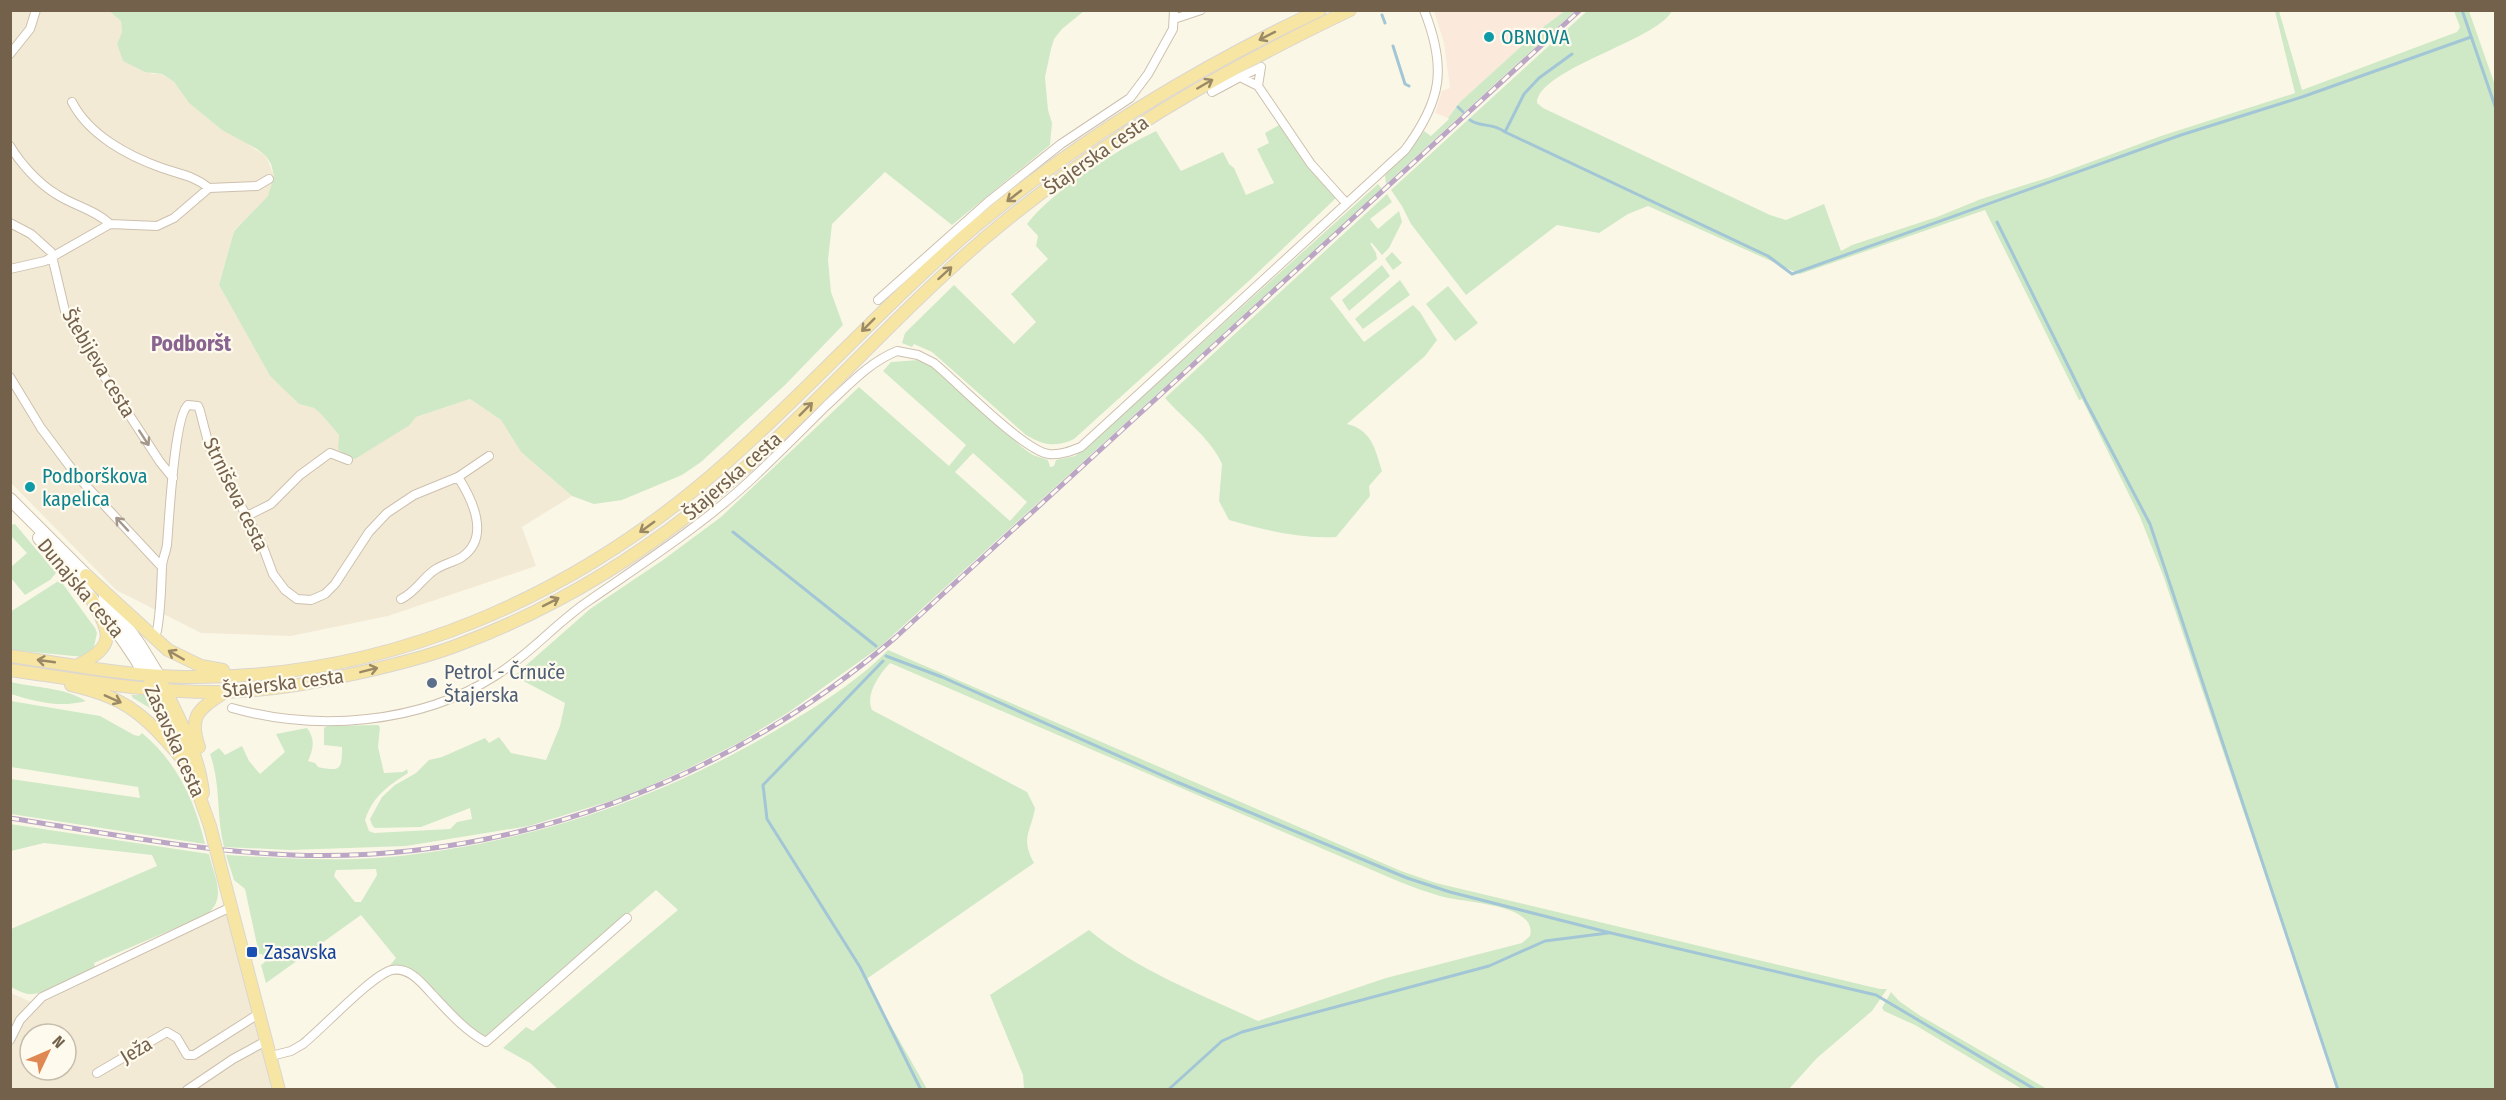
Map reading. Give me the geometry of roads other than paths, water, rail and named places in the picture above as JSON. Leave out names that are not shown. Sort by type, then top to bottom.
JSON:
[{"type":"main road","name":"Štajerska cesta","points":[[10,656],[152,675],[190,677],[286,671],[349,661],[442,636],[524,601],[617,548],[675,507],[727,463],[954,245],[1022,189],[1123,118],[1169,90],[1232,54],[1320,10]]},
{"type":"main road","name":"Štajerska cesta","points":[[10,670],[159,690],[225,692],[282,687],[336,678],[455,647],[528,614],[621,564],[696,510],[737,475],[943,275],[1027,204],[1108,143],[1228,71],[1350,10]]},
{"type":"main road","name":"Dunajska cesta","points":[[10,499],[86,575],[132,634],[152,675]]},
{"type":"main road","name":"Dunajska cesta","points":[[10,506],[116,627],[152,675]]},
{"type":"main road","points":[[86,575],[177,656],[201,666],[245,674]]},
{"type":"main road","points":[[77,665],[96,655],[106,640],[106,627],[91,598]]},
{"type":"main road","points":[[38,674],[123,703],[147,722],[189,767]]},
{"type":"main road","name":"Zasavska cesta","points":[[152,675],[205,809],[279,1089]]},
{"type":"main road","name":"Zasavska cesta","points":[[159,690],[189,742],[202,777],[205,809]]},
{"type":"main road","points":[[202,777],[204,762],[194,733],[194,721],[200,710],[225,692]]},
{"type":"street","points":[[10,54],[30,29],[36,10]]},
{"type":"street","points":[[878,300],[935,248],[1024,173],[1061,144],[1130,98],[1148,74],[1173,29],[1174,15],[1201,10]]},
{"type":"street","points":[[232,708],[248,713],[300,719],[366,719],[388,716],[443,701],[495,676],[584,604],[662,552],[704,519],[756,475],[866,368],[897,351],[918,355],[934,363],[1028,446],[1048,454],[1067,453],[1081,447],[1405,150],[1422,127],[1439,78],[1432,31],[1424,10]]},
{"type":"street","points":[[1212,92],[1261,67],[1258,86]]},
{"type":"street","points":[[1240,77],[1258,86],[1311,164],[1346,204]]},
{"type":"street","points":[[72,102],[78,114],[88,124],[121,150],[162,168],[199,180],[209,188]]},
{"type":"street","points":[[10,146],[44,185],[57,195],[99,214],[110,224]]},
{"type":"street","points":[[10,270],[52,257],[110,224],[157,226],[174,218],[209,188],[257,186],[269,179]]},
{"type":"street","name":"Štebijeva cesta","points":[[10,223],[31,234],[48,248],[65,311],[81,341],[160,462],[173,478]]},
{"type":"street","points":[[10,377],[41,428],[77,476],[162,567]]},
{"type":"street","name":"Strniševa cesta","points":[[157,631],[173,478],[185,408],[193,404],[200,411],[213,455],[247,516],[273,574],[285,590],[297,599],[311,600],[325,594],[335,584],[362,540],[387,513],[414,495],[458,477],[489,456]]},
{"type":"street","points":[[247,516],[271,504],[300,474],[330,453],[348,460]]},
{"type":"street","points":[[401,599],[411,593],[435,569],[464,555],[474,541],[477,530],[476,513],[470,495],[458,477]]},
{"type":"street","points":[[10,1040],[21,1020],[42,997],[231,907]]},
{"type":"street","points":[[271,1056],[291,1051],[303,1044],[374,980],[392,970],[410,973],[459,1023],[486,1042],[627,918]]},
{"type":"street","name":"Ježa","points":[[97,1073],[167,1032],[177,1038],[187,1055],[194,1055],[260,1013]]},
{"type":"street","points":[[187,1089],[266,1041]]},
{"type":"waterway","points":[[2462,10],[2496,109]]},
{"type":"waterway","points":[[1382,15],[1385,23]]},
{"type":"waterway","points":[[1470,120],[1500,129],[1768,256],[1792,274],[2181,135],[2302,97],[2471,37]]},
{"type":"waterway","points":[[1393,46],[1405,84],[1409,86]]},
{"type":"waterway","points":[[1505,132],[1524,94],[1539,78],[1572,54]]},
{"type":"waterway","points":[[1458,107],[1463,112]]},
{"type":"waterway","points":[[1997,222],[2086,402],[2150,524],[2338,1090]]},
{"type":"waterway","points":[[733,532],[876,646]]},
{"type":"waterway","points":[[886,656],[942,677],[1177,782],[1407,878],[1450,892],[1611,933],[1876,995],[2036,1090]]},
{"type":"waterway","points":[[883,661],[763,785],[767,819],[860,967],[921,1090]]},
{"type":"waterway","points":[[1168,1090],[1222,1041],[1242,1032],[1489,966],[1545,941],[1608,933]]},
{"type":"railway","points":[[10,818],[221,850],[292,855],[375,854],[456,844],[536,827],[614,803],[690,771],[762,733],[831,688],[896,637],[1580,10]]},
{"type":"place","name":"OBNOVA","points":[[1489,37]]},
{"type":"place","name":"Podborškova kapelica","points":[[30,487]]},
{"type":"place","name":"Petrol - Črnuče Štajerska","points":[[432,683]]},
{"type":"place","name":"Zasavska","points":[[252,952]]},
{"type":"district","name":"Podboršt","points":[[191,344]]}]
